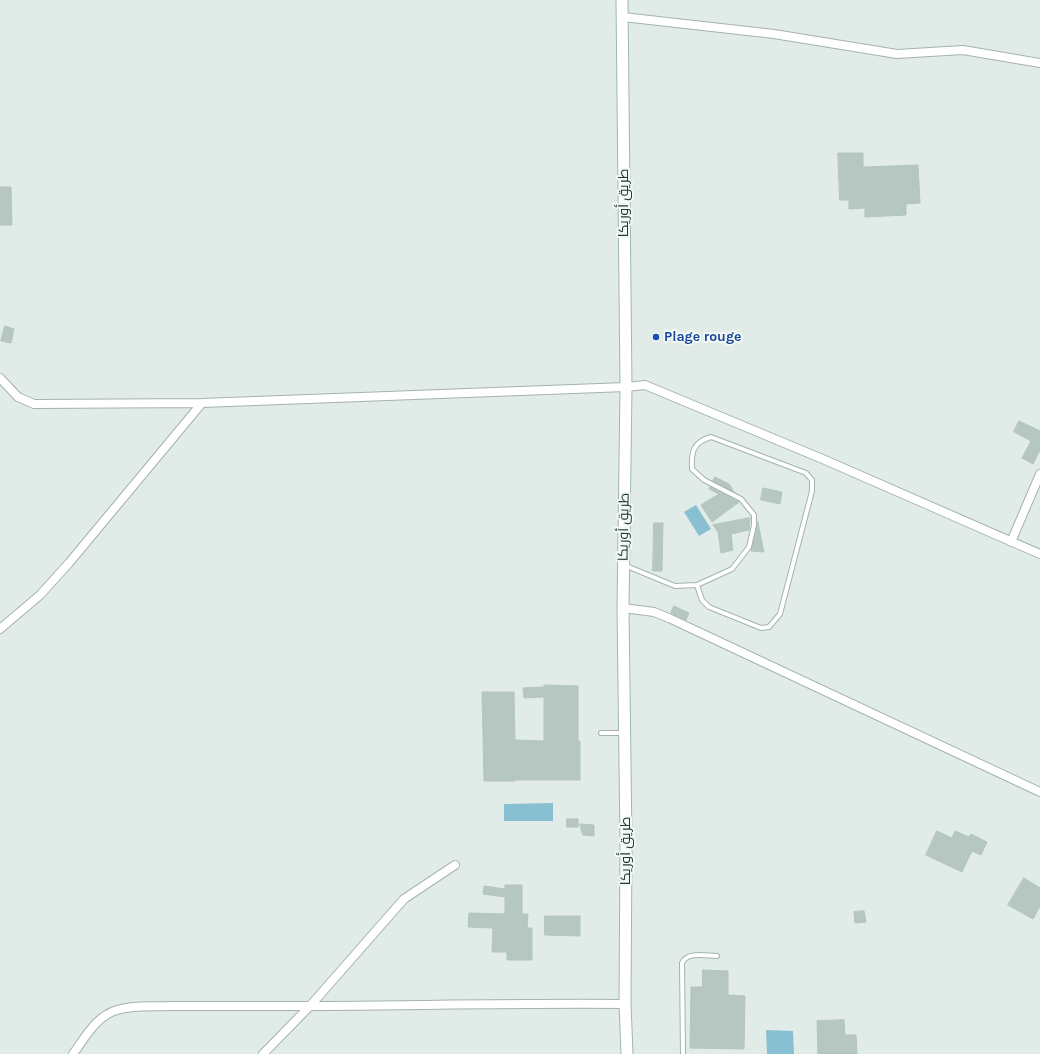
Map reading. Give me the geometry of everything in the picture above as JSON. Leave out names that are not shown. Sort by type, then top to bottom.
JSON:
[{"type":"street","name":"طريق أوريكا","points":[[622,0],[626,387],[623,608],[626,842],[626,1054]]},
{"type":"street","points":[[622,17],[774,34],[897,54],[962,50],[1040,63]]},
{"type":"street","points":[[0,378],[18,397],[34,404],[202,403],[626,387],[645,385],[825,460],[1040,554]]},
{"type":"street","points":[[0,629],[40,595],[69,563],[202,403]]},
{"type":"street","points":[[1011,542],[1040,474]]},
{"type":"street","points":[[623,608],[654,612],[671,619],[1040,792]]},
{"type":"street","points":[[263,1054],[310,1006],[404,899],[455,865]]},
{"type":"street","points":[[73,1054],[88,1033],[106,1014],[124,1008],[555,1003],[625,1004]]},
{"type":"lane","points":[[624,565],[675,586],[697,585],[732,569],[749,547],[754,525],[754,515],[741,499],[704,480],[692,469],[692,459],[696,444],[702,439],[712,437],[806,473],[812,480],[812,491],[780,614],[770,627],[761,628],[709,607],[702,600],[697,585]]},
{"type":"lane","points":[[601,733],[625,733]]},
{"type":"lane","points":[[683,1054],[682,963],[686,958],[692,955],[717,956]]},
{"type":"water","points":[[696,505],[711,529],[699,536],[684,512]]},
{"type":"water","points":[[553,803],[553,821],[504,821],[504,804]]},
{"type":"water","points":[[766,1030],[793,1031],[794,1054],[767,1054]]},
{"type":"building","points":[[838,153],[863,153],[863,167],[918,165],[920,203],[906,204],[906,215],[865,217],[865,208],[849,209],[849,200],[840,200]]},
{"type":"building","points":[[0,187],[11,187],[12,225],[0,225]]},
{"type":"building","points":[[5,326],[14,329],[11,343],[1,341]]},
{"type":"building","points":[[1019,421],[1040,431],[1040,450],[1033,464],[1022,458],[1031,441],[1014,432]]},
{"type":"building","points":[[715,477],[729,484],[734,492],[713,481]]},
{"type":"building","points":[[710,487],[739,502],[712,522],[701,505],[719,494],[709,489]]},
{"type":"building","points":[[763,488],[782,492],[780,504],[761,500]]},
{"type":"building","points":[[750,518],[749,530],[731,534],[733,550],[721,553],[718,532],[713,525]]},
{"type":"building","points":[[758,522],[759,528],[764,552],[751,551]]},
{"type":"building","points":[[654,523],[663,523],[662,571],[653,571]]},
{"type":"building","points":[[674,606],[689,613],[686,620],[671,613]]},
{"type":"building","points":[[544,685],[578,686],[580,780],[484,781],[482,692],[514,692],[515,740],[544,741],[544,697],[524,698],[523,688],[544,687]]},
{"type":"building","points":[[567,819],[578,819],[578,827],[567,827]]},
{"type":"building","points":[[580,824],[594,825],[594,836],[583,835]]},
{"type":"building","points":[[937,831],[952,838],[955,831],[969,837],[971,834],[987,842],[981,855],[972,851],[962,872],[926,855]]},
{"type":"building","points":[[1024,878],[1040,888],[1040,906],[1033,919],[1008,905]]},
{"type":"building","points":[[505,885],[522,885],[522,914],[528,914],[527,928],[532,928],[532,960],[507,960],[507,952],[492,952],[493,928],[468,927],[469,913],[505,914],[505,897],[483,894],[484,886],[505,889]]},
{"type":"building","points":[[864,911],[866,922],[855,923],[854,912]]},
{"type":"building","points":[[545,916],[580,916],[580,936],[545,935]]},
{"type":"building","points":[[703,970],[728,971],[728,995],[745,996],[744,1049],[690,1048],[691,987],[702,987]]},
{"type":"building","points":[[844,1020],[845,1035],[856,1035],[857,1054],[818,1054],[817,1021]]},
{"type":"place","name":"Plage rouge","points":[[656,337]]}]
